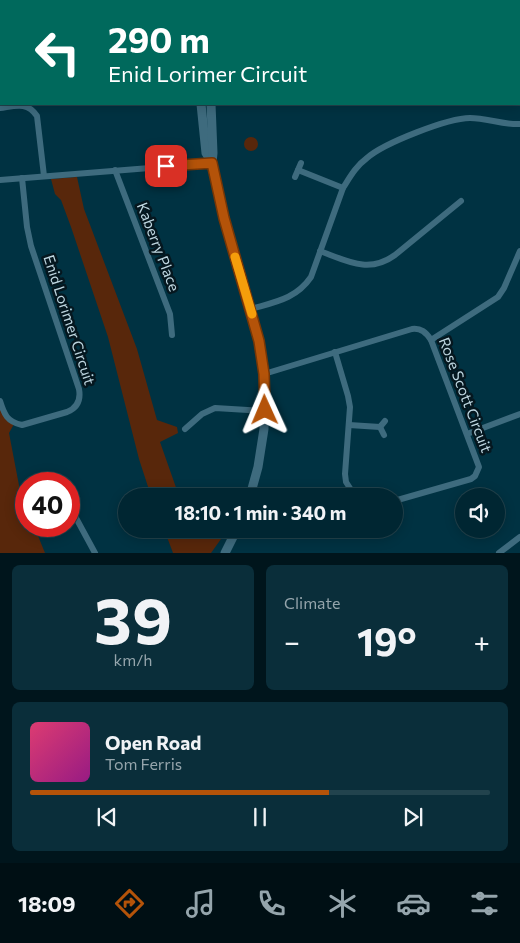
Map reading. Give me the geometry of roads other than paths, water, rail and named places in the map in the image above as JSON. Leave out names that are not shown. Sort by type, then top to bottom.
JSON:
[{"type":"street","points":[[0,108],[21,105],[32,110],[36,116],[44,176]]},
{"type":"street","points":[[201,105],[206,153],[212,163]]},
{"type":"street","points":[[211,105],[212,163],[224,218],[259,341],[264,374],[265,410],[261,448],[252,488]]},
{"type":"street","points":[[251,309],[284,299],[302,289],[311,277],[344,188],[351,175],[361,163],[380,148],[459,118],[520,124]]},
{"type":"street","points":[[0,180],[212,163]]},
{"type":"street","points":[[295,177],[301,163]]},
{"type":"street","name":"Kaberry Place","points":[[115,170],[170,314],[172,335]]},
{"type":"street","points":[[298,170],[344,188]]},
{"type":"street","name":"Enid Lorimer Circuit","points":[[0,401],[6,417],[14,424],[22,425],[73,410],[80,399],[79,389],[27,227],[22,178]]},
{"type":"street","points":[[320,251],[357,264],[378,264],[387,261],[461,201]]},
{"type":"street","points":[[431,340],[498,296],[504,288],[520,250]]},
{"type":"street","name":"Rose Scott Circuit","points":[[264,374],[412,328],[422,330],[431,340],[478,462],[478,472],[471,479],[403,498]]},
{"type":"street","points":[[335,352],[350,407],[345,474],[346,482],[350,488]]},
{"type":"street","points":[[185,428],[202,414],[215,408],[265,410]]},
{"type":"street","points":[[467,434],[520,414]]},
{"type":"street","points":[[380,427],[385,421]]},
{"type":"street","points":[[349,425],[380,427]]},
{"type":"street","points":[[380,427],[384,435]]},
{"type":"street","points":[[80,525],[96,553]]},
{"type":"street","points":[[499,553],[520,537]]},
{"type":"street","points":[[225,553],[233,538]]}]
